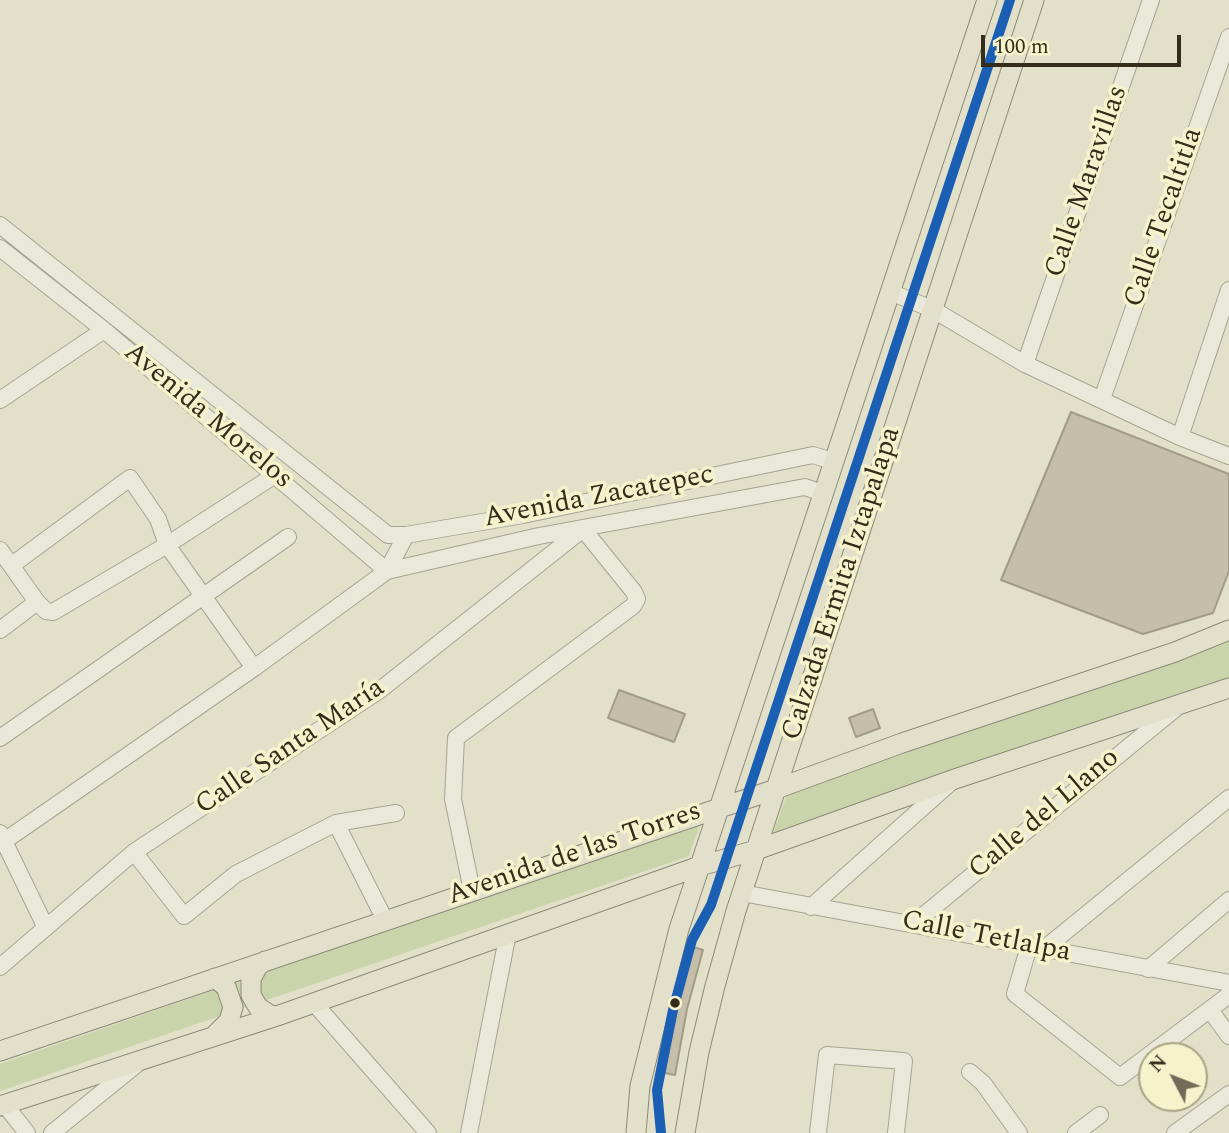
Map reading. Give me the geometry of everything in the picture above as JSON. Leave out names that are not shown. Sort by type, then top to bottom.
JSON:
[{"type":"main road","name":"Calzada Ermita Iztapalapa","points":[[636,1133],[640,1086],[679,929],[987,0]]},
{"type":"main road","name":"Calzada Ermita Iztapalapa","points":[[685,1133],[699,1052],[742,893],[1034,0]]},
{"type":"main road","name":"Avenida de las Torres","points":[[0,1051],[776,789],[902,743],[1175,652],[1229,630]]},
{"type":"main road","name":"Avenida de las Torres","points":[[3,1105],[277,1016],[700,866],[756,850],[955,779],[1229,688]]},
{"type":"main road","points":[[265,961],[254,972],[251,995],[264,1012],[277,1016]]},
{"type":"main road","points":[[214,1036],[229,1021],[233,1007],[226,987],[215,978]]},
{"type":"street","name":"Calle Maravillas","points":[[1025,364],[1151,0]]},
{"type":"street","name":"Calle Tecaltitla","points":[[1102,399],[1229,37]]},
{"type":"street","name":"Avenida Morelos","points":[[0,225],[388,535],[406,535]]},
{"type":"street","name":"Avenida Morelos","points":[[0,248],[104,330],[387,571]]},
{"type":"street","points":[[23,268],[36,253]]},
{"type":"street","points":[[1180,437],[1229,290]]},
{"type":"street","points":[[890,292],[932,309],[1025,364],[1180,437],[1229,456]]},
{"type":"street","points":[[0,400],[104,330]]},
{"type":"street","name":"Avenida Zacatepec","points":[[387,571],[406,535],[523,515],[813,456],[832,461]]},
{"type":"street","points":[[0,550],[37,603],[46,611],[53,612],[167,545],[275,475]]},
{"type":"street","points":[[12,565],[130,478],[158,519],[167,545],[254,668]]},
{"type":"street","name":"Avenida Zacatepec","points":[[2,839],[254,668],[387,571],[539,536],[805,487],[822,493]]},
{"type":"street","points":[[523,515],[547,547],[540,565]]},
{"type":"street","points":[[472,891],[453,799],[456,738],[633,606],[636,599],[634,592],[583,529]]},
{"type":"street","name":"Calle Santa María","points":[[0,967],[134,852],[380,690],[583,529]]},
{"type":"street","points":[[0,738],[288,537]]},
{"type":"street","points":[[0,630],[37,603]]},
{"type":"street","name":"Calle del Llano","points":[[913,924],[1178,706]]},
{"type":"street","points":[[811,907],[955,779]]},
{"type":"street","points":[[1229,798],[1036,947],[1015,994],[1119,1077],[1229,995]]},
{"type":"street","points":[[134,852],[184,916],[236,874],[336,823],[396,813]]},
{"type":"street","points":[[336,823],[385,920]]},
{"type":"street","points":[[2,839],[46,928]]},
{"type":"street","name":"Calle Tetlalpa","points":[[742,893],[1229,984]]},
{"type":"street","points":[[1148,970],[1229,900]]},
{"type":"street","points":[[469,1133],[508,933]]},
{"type":"street","points":[[314,1003],[428,1133]]},
{"type":"street","points":[[1210,1010],[1229,1036]]},
{"type":"street","points":[[818,1133],[827,1055],[904,1061],[896,1133]]},
{"type":"street","points":[[52,1133],[137,1063]]},
{"type":"street","points":[[970,1072],[983,1083],[1019,1133]]},
{"type":"street","points":[[1175,1133],[1196,1127],[1229,1094]]},
{"type":"street","points":[[3,1105],[27,1133]]},
{"type":"street","points":[[1076,1133],[1100,1115]]},
{"type":"green space","points":[[1229,640],[1229,678],[772,836],[787,794]]},
{"type":"green space","points":[[701,822],[689,856],[0,1091],[0,1064]]},
{"type":"building","points":[[1071,412],[1229,474],[1229,571],[1213,613],[1143,634],[1001,580]]},
{"type":"building","points":[[619,690],[685,714],[674,742],[608,718]]},
{"type":"building","points":[[873,709],[880,728],[856,737],[849,718]]},
{"type":"building","points":[[693,947],[703,950],[687,1009],[675,1075],[665,1073],[667,1056]]},
{"type":"transit line","points":[[661,1133],[657,1090],[673,1010],[692,940],[711,905],[1010,0]]}]
